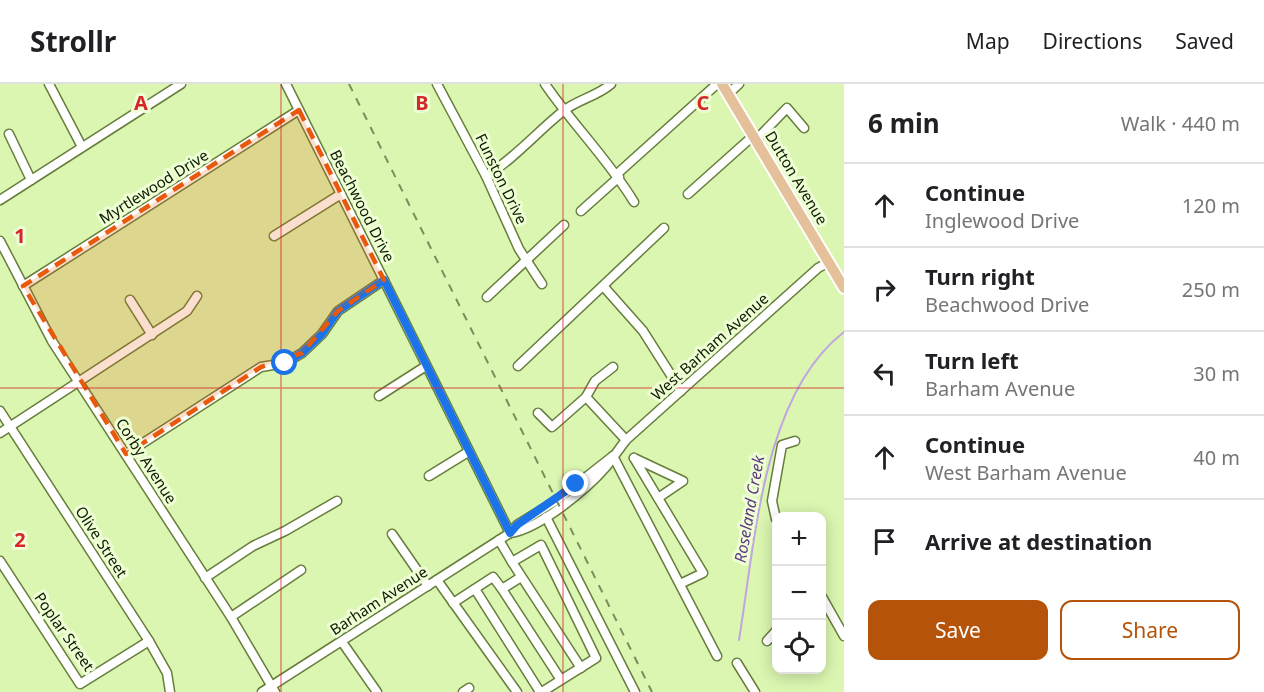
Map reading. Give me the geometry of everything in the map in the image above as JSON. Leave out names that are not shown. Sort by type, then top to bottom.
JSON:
[{"type":"main road","name":"Dutton Avenue","points":[[720,84],[844,288]]},
{"type":"street","points":[[49,84],[82,147]]},
{"type":"street","points":[[0,200],[181,84]]},
{"type":"street","name":"Beachwood Drive","points":[[286,84],[510,533]]},
{"type":"street","name":"Funston Drive","points":[[437,84],[486,176],[526,260],[542,284]]},
{"type":"street","points":[[544,84],[618,176],[634,202]]},
{"type":"street","points":[[486,176],[564,111],[579,100],[600,94],[611,84]]},
{"type":"street","points":[[581,211],[720,84]]},
{"type":"street","points":[[728,94],[739,84]]},
{"type":"street","points":[[688,194],[787,108],[804,128]]},
{"type":"street","name":"Myrtlewood Drive","points":[[22,285],[299,110]]},
{"type":"street","points":[[9,134],[31,180]]},
{"type":"street","points":[[274,236],[341,194]]},
{"type":"street","points":[[487,297],[564,225]]},
{"type":"street","points":[[518,366],[664,228]]},
{"type":"street","name":"Corby Avenue","points":[[0,241],[22,285],[80,383],[274,689]]},
{"type":"street","name":"West Barham Avenue","points":[[544,514],[582,489],[607,466],[626,440],[818,268],[829,262]]},
{"type":"street","points":[[126,454],[261,367],[285,363],[302,353],[322,334],[338,311],[384,280]]},
{"type":"street","points":[[604,287],[643,332],[681,391]]},
{"type":"street","points":[[0,433],[80,383],[187,311],[197,296]]},
{"type":"street","points":[[130,300],[152,335]]},
{"type":"street","points":[[379,396],[426,366]]},
{"type":"street","points":[[538,413],[552,427],[586,397],[595,381],[613,368]]},
{"type":"street","points":[[586,397],[626,440]]},
{"type":"street","name":"Olive Street","points":[[0,411],[149,641],[167,673],[170,692]]},
{"type":"street","points":[[775,512],[772,501],[782,446],[795,441]]},
{"type":"street","points":[[429,476],[468,452]]},
{"type":"street","points":[[613,456],[717,656]]},
{"type":"street","points":[[658,498],[682,481],[634,458],[658,498],[703,573],[680,584]]},
{"type":"street","points":[[205,578],[253,546],[285,531],[337,501]]},
{"type":"street","points":[[544,514],[635,692]]},
{"type":"street","name":"Barham Avenue","points":[[262,692],[274,689],[437,580],[510,533],[521,532],[544,514]]},
{"type":"street","points":[[392,534],[428,586]]},
{"type":"street","points":[[499,540],[581,668]]},
{"type":"street","points":[[475,589],[541,692],[596,658],[541,546],[512,562]]},
{"type":"street","name":"Poplar Street","points":[[0,561],[80,684],[149,641]]},
{"type":"street","points":[[231,618],[301,570]]},
{"type":"street","points":[[502,589],[521,576]]},
{"type":"street","points":[[453,603],[493,577],[561,680]]},
{"type":"street","points":[[437,580],[518,692]]},
{"type":"street","points":[[826,604],[844,636]]},
{"type":"street","points":[[767,640],[772,636]]},
{"type":"street","points":[[342,642],[377,692]]},
{"type":"street","points":[[737,663],[755,692]]},
{"type":"highlighted area","points":[[299,110],[384,280],[338,311],[302,353],[261,367],[126,454],[23,286]]},
{"type":"waterway","name":"Roseland Creek","points":[[739,640],[758,517],[779,432],[795,393],[817,359],[844,332]]},
{"type":"railway","points":[[349,84],[652,692]]},
{"type":"route","points":[[285,363],[302,353],[322,334],[338,311],[367,289],[384,280],[510,533],[517,525],[557,500],[576,484]]}]
